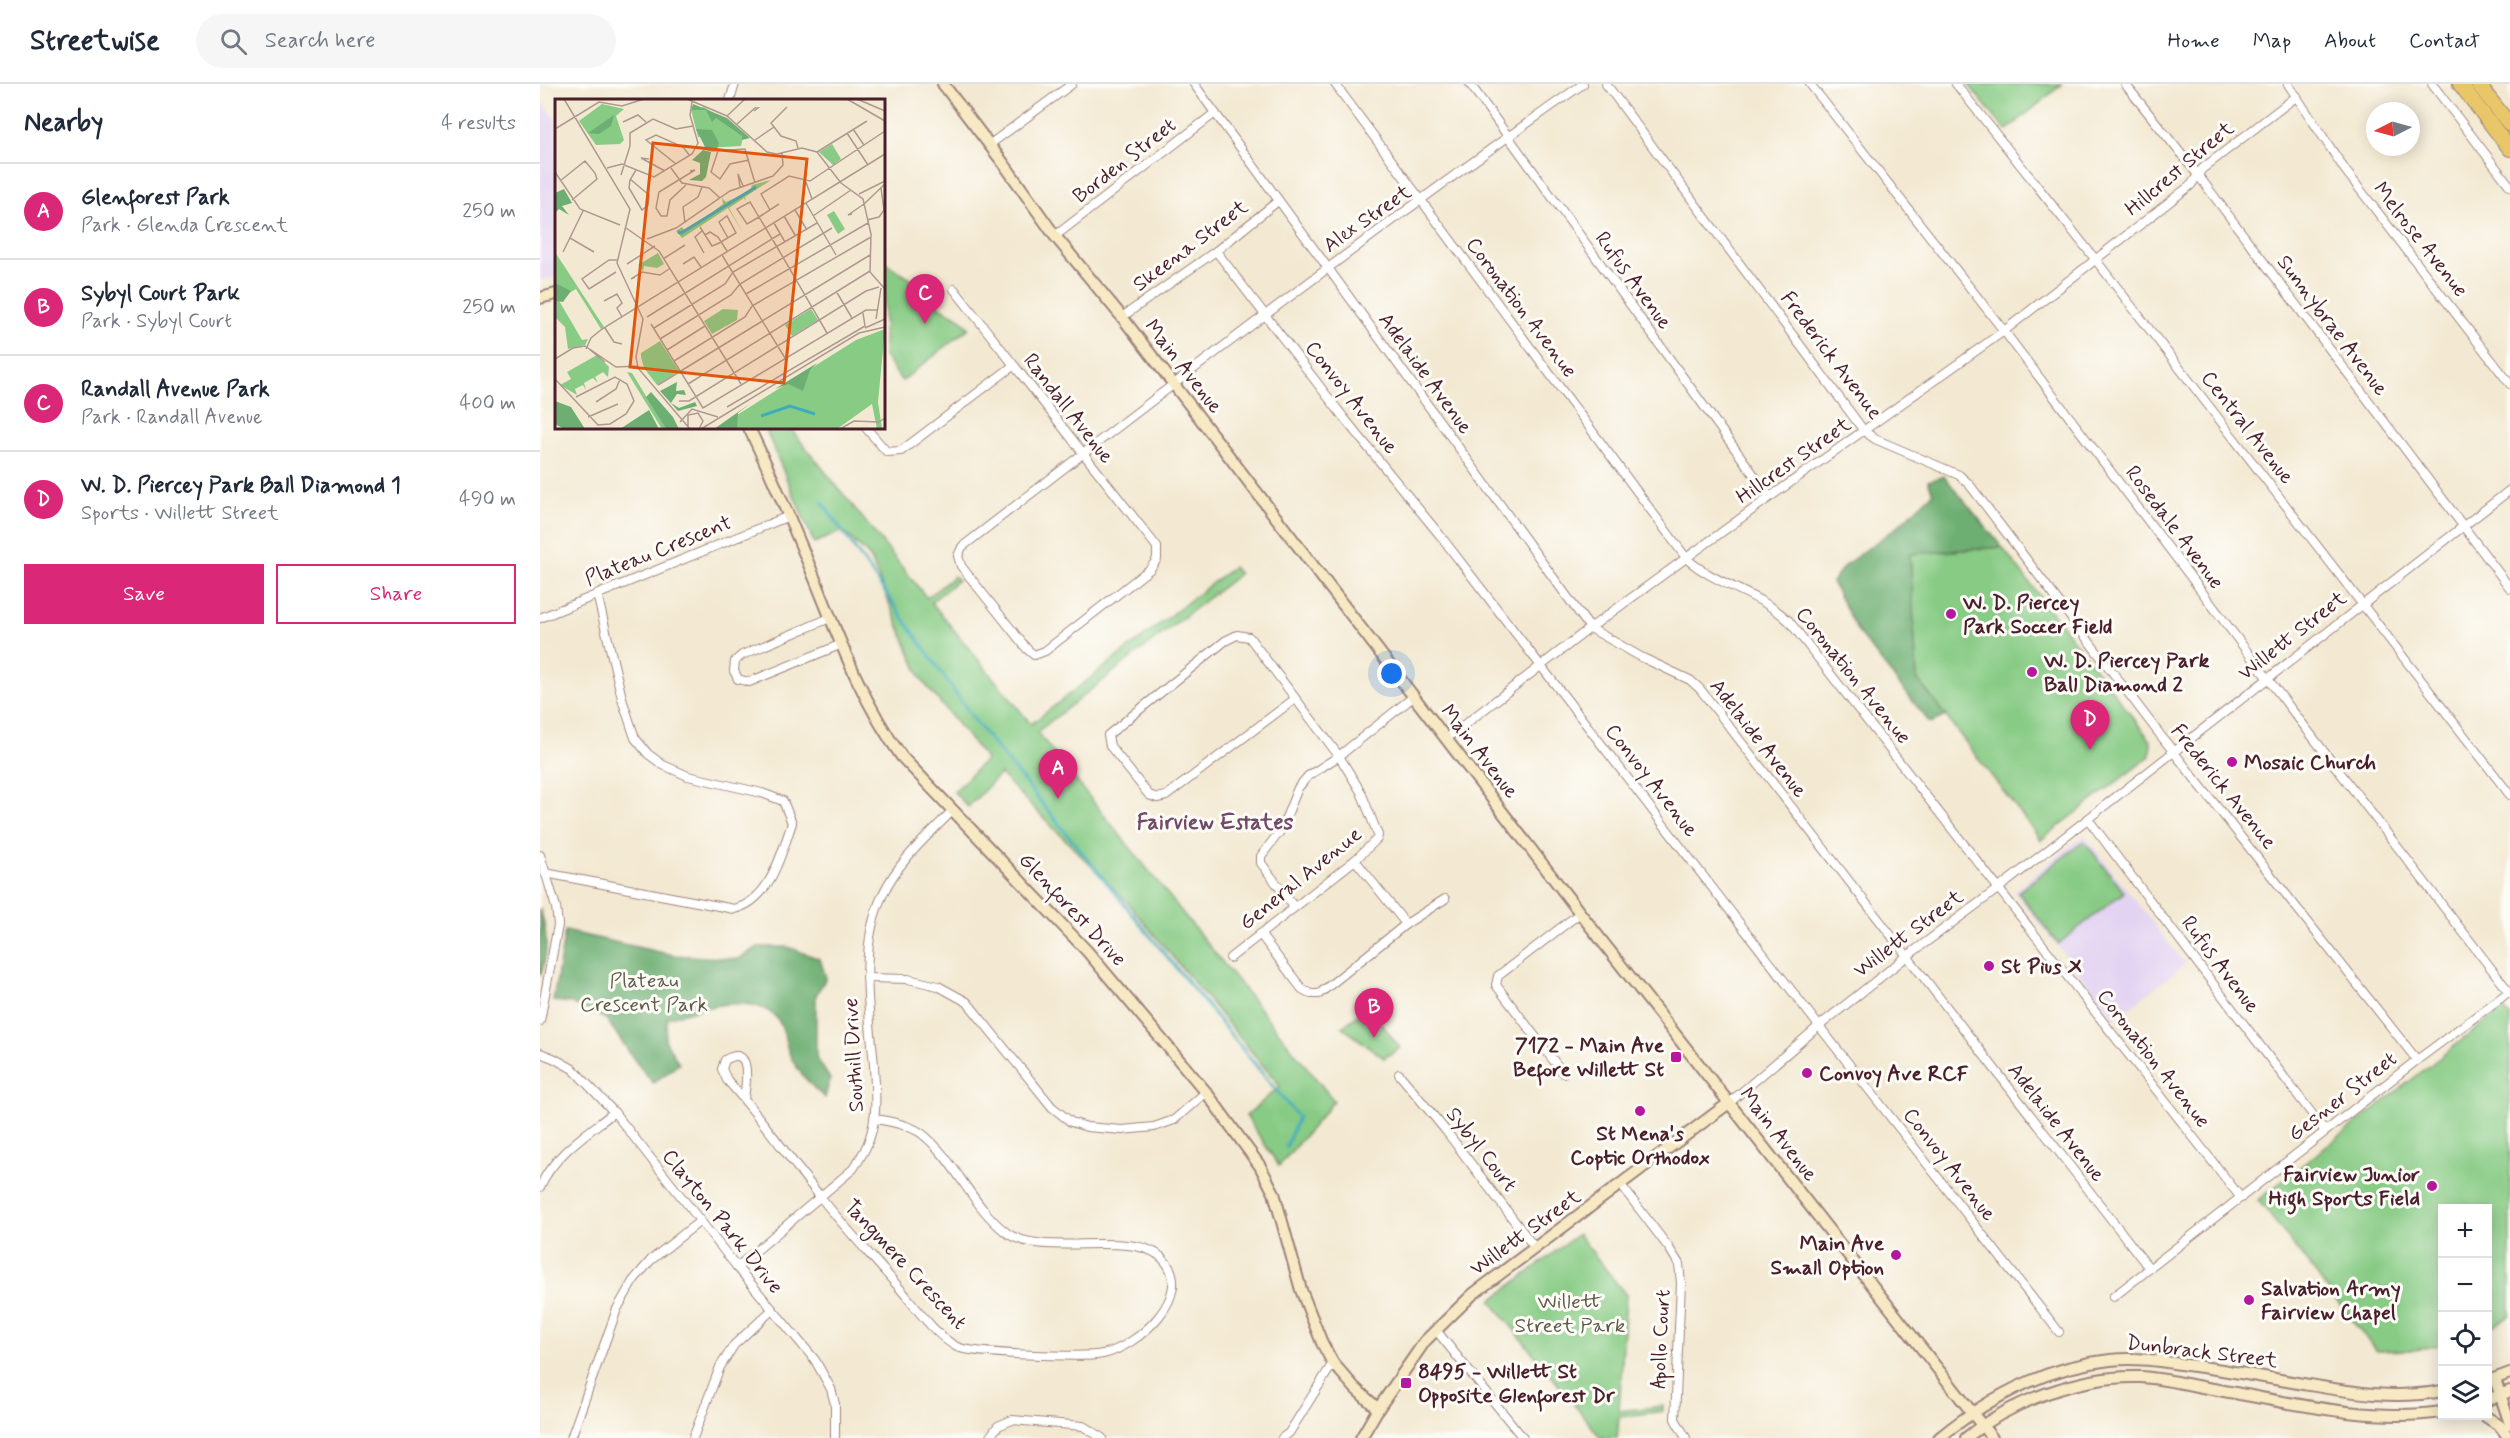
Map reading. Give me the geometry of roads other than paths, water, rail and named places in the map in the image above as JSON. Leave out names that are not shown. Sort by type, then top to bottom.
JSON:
[{"type":"highway","points":[[2459,84],[2510,149]]},
{"type":"highway","points":[[2478,84],[2510,125]]},
{"type":"street","points":[[730,99],[735,84]]},
{"type":"street","name":"Main Avenue","points":[[943,84],[1055,236],[1122,317],[1580,913],[1992,1438]]},
{"type":"street","points":[[989,145],[1072,84]]},
{"type":"street","name":"Adelaide Avenue","points":[[1194,84],[1590,628],[1641,657],[1690,680],[1700,689],[2149,1268]]},
{"type":"street","name":"Coronation Avenue","points":[[1335,84],[1687,559],[1699,569],[1765,601],[1789,621],[2241,1198]]},
{"type":"street","name":"Rufus Avenue","points":[[1470,84],[1770,497]]},
{"type":"street","name":"Alex Street","points":[[1034,655],[961,566],[958,556],[962,547],[1328,267],[1583,84]]},
{"type":"street","name":"Frederick Avenue","points":[[1606,84],[1864,430],[1875,438],[1959,475],[1969,484],[2417,1060]]},
{"type":"street","name":"Rosedale Avenue","points":[[1810,84],[2004,331],[2268,679],[2510,992]]},
{"type":"street","name":"Central Avenue","points":[[1956,84],[2095,259],[2510,795]]},
{"type":"street","name":"Sunnybrae Avenue","points":[[2125,84],[2198,175],[2510,588]]},
{"type":"street","name":"Melrose Avenue","points":[[2288,84],[2345,170],[2510,384]]},
{"type":"street","points":[[2432,84],[2510,186]]},
{"type":"street","name":"Hillcrest Street","points":[[1447,738],[1590,628],[2004,331],[2192,185],[2202,169],[2297,96]]},
{"type":"street","name":"Borden Street","points":[[1055,236],[1215,113]]},
{"type":"street","name":"Skeena Street","points":[[1122,317],[1216,251],[1278,201]]},
{"type":"street","name":"Convoy Avenue","points":[[1216,251],[2059,1332]]},
{"type":"street","name":"Randall Avenue","points":[[954,289],[1157,547],[1157,559],[1150,569],[1045,651],[1034,655]]},
{"type":"street","points":[[540,298],[555,294]]},
{"type":"street","points":[[867,429],[887,452],[901,451],[1013,366]]},
{"type":"street","name":"Glenforest Drive","points":[[749,429],[789,516],[865,698],[884,732],[902,757],[1087,951],[1206,1092],[1260,1166],[1274,1193],[1302,1290],[1322,1343],[1333,1363],[1378,1409]]},
{"type":"street","name":"Willett Street","points":[[1361,1438],[1425,1341],[1473,1294],[1729,1103],[1819,1026],[1906,957],[1999,888],[2510,490]]},
{"type":"street","name":"Plateau Crescent","points":[[540,618],[789,516]]},
{"type":"street","points":[[545,873],[734,909],[746,906],[764,890],[780,859],[792,824],[783,801],[762,793],[688,776],[663,765],[648,754],[635,738],[626,711],[597,594]]},
{"type":"street","points":[[830,618],[742,655],[735,662],[734,671],[738,679],[749,682],[842,644]]},
{"type":"street","points":[[1295,699],[1166,796],[1157,798],[1149,795],[1110,746],[1108,735],[1116,727],[1225,641],[1237,635],[1249,637],[1339,756]]},
{"type":"street","points":[[1294,907],[1261,863],[1261,856],[1281,830],[1298,788],[1308,776],[1339,756],[1413,696]]},
{"type":"street","name":"General Avenue","points":[[1230,958],[1355,860],[1378,834],[1361,792],[1339,756]]},
{"type":"street","name":"Southill Drive","points":[[736,1267],[853,1169],[870,1138],[876,1096],[867,978],[871,934],[883,894],[897,870],[953,810]]},
{"type":"street","name":"Rufus Avenue","points":[[2088,819],[2325,1131]]},
{"type":"street","points":[[540,855],[556,907],[558,925],[540,1021]]},
{"type":"street","points":[[1355,860],[1406,924]]},
{"type":"street","points":[[1260,934],[1302,989],[1311,994],[1319,994],[1406,924],[1445,899]]},
{"type":"street","points":[[1563,1073],[1496,985],[1498,976],[1580,913]]},
{"type":"street","points":[[867,978],[908,979],[938,986],[967,1002],[1052,1107],[1071,1122],[1087,1128],[1122,1130],[1154,1127],[1174,1120],[1206,1092]]},
{"type":"street","name":"Gesner Street","points":[[2113,1297],[2417,1060],[2510,992]]},
{"type":"street","name":"Clayton Park Drive","points":[[540,1053],[573,1069],[614,1112],[736,1267],[815,1360],[831,1389],[837,1417],[835,1438]]},
{"type":"street","name":"Tangmere Crescent","points":[[744,1099],[747,1072],[744,1060],[731,1056],[725,1060],[722,1069],[727,1080],[820,1197],[935,1328],[958,1347],[971,1351],[990,1352],[1101,1354],[1127,1344],[1166,1309],[1172,1296],[1173,1283],[1170,1268],[1162,1257],[1151,1250],[1135,1246],[1034,1242],[1015,1239],[996,1224],[946,1160],[919,1132],[900,1123],[874,1119]]},
{"type":"street","name":"Sybyl Court","points":[[1398,1074],[1446,1131],[1535,1248]]},
{"type":"street","points":[[540,1187],[546,1174],[569,1148],[614,1112]]},
{"type":"street","name":"Apollo Court","points":[[1621,1185],[1679,1264],[1682,1283],[1675,1419],[1686,1438]]},
{"type":"street","points":[[571,1438],[617,1309],[633,1281],[651,1260],[700,1221]]},
{"type":"street","points":[[693,1438],[720,1367],[734,1345],[772,1310]]},
{"type":"street","points":[[1436,1330],[1523,1438]]},
{"type":"street","name":"Dunbrack Street","points":[[1939,1438],[1971,1412],[2029,1381],[2079,1365],[2111,1359],[2149,1359],[2222,1369],[2363,1394],[2415,1397],[2438,1392]]},
{"type":"street","points":[[1282,1438],[1289,1432],[1333,1363]]},
{"type":"street","name":"Dunbrack Street","points":[[1966,1438],[1982,1425],[2026,1403],[2064,1388],[2137,1377],[2353,1413],[2412,1416],[2438,1413]]},
{"type":"street","points":[[2499,1377],[2510,1386]]},
{"type":"street","points":[[2499,1377],[2505,1393],[2510,1424]]},
{"type":"street","points":[[989,1438],[998,1426],[1012,1420],[1083,1426],[1102,1438]]},
{"type":"street","points":[[2491,1420],[2500,1426],[2509,1438]]},
{"type":"waterway","points":[[822,502],[978,725],[1298,1117],[1286,1147]]},
{"type":"place","name":"Randall Avenue Park","points":[[925,324]]},
{"type":"place","name":"W. D. Piercey Park Soccer Field","points":[[1951,614]]},
{"type":"place","name":"W. D. Piercey Park Ball Diamond 2","points":[[2032,672]]},
{"type":"place","name":"W. D. Piercey Park Ball Diamond 1","points":[[2090,750]]},
{"type":"place","name":"Mosaic Church","points":[[2232,762]]},
{"type":"place","name":"Glenforest Park","points":[[1058,799]]},
{"type":"place","name":"St Pius X","points":[[1989,966]]},
{"type":"place","name":"Sybyl Court Park","points":[[1374,1038]]},
{"type":"place","name":"7172 - Main Ave Before Willett St","points":[[1676,1057]]},
{"type":"place","name":"Convoy Ave RCF","points":[[1807,1073]]},
{"type":"place","name":"St Mena's Coptic Orthodox","points":[[1640,1111]]},
{"type":"place","name":"Fairview Junior High Sports Field","points":[[2432,1186]]},
{"type":"place","name":"Main Ave Small Option","points":[[1896,1255]]},
{"type":"place","name":"Salvation Army Fairview Chapel","points":[[2249,1300]]},
{"type":"place","name":"8495 - Willett St Opposite Glenforest Dr","points":[[1406,1383]]},
{"type":"district","name":"Fairview Estates","points":[[1215,821]]},
{"type":"park label","name":"Plateau Crescent Park","points":[[644,992]]},
{"type":"park label","name":"Willett Street Park","points":[[1570,1313]]}]
